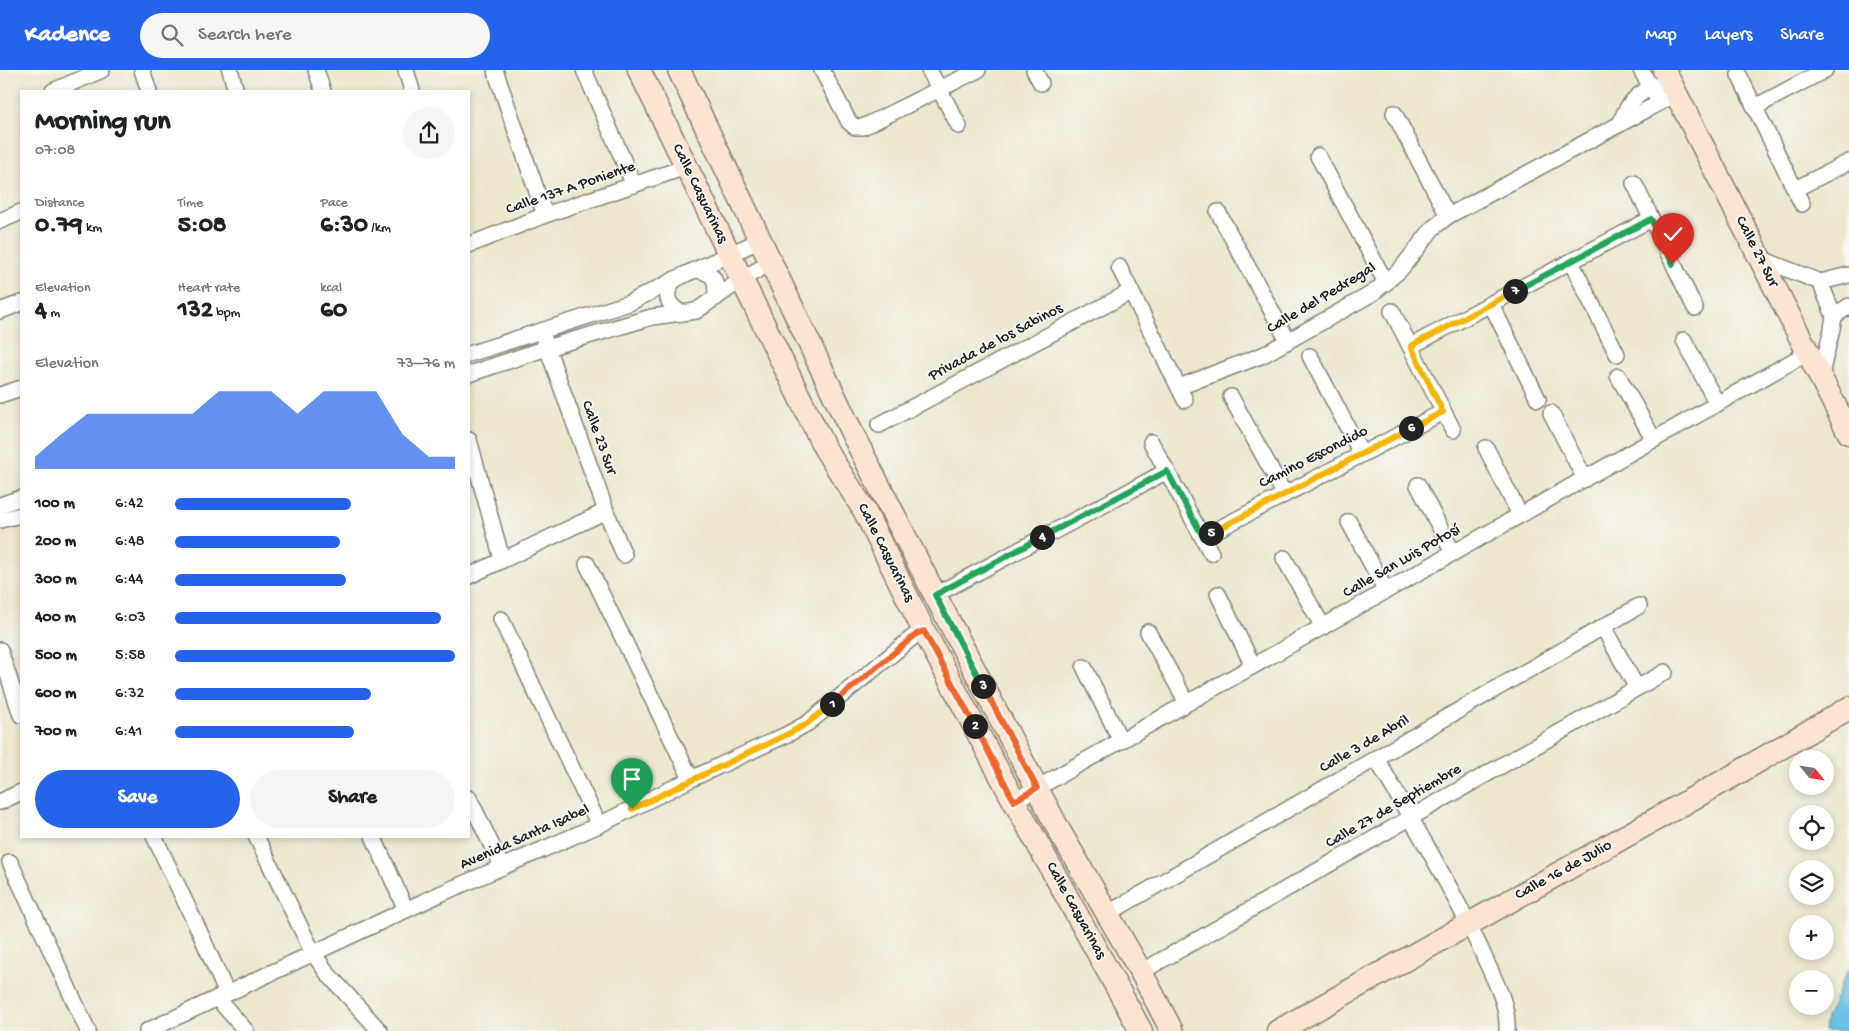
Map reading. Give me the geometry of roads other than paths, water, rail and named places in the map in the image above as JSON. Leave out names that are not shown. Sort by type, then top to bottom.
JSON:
[{"type":"main road","name":"Calle Casuarinas","points":[[639,70],[824,447],[864,510],[924,631],[1135,1025]]},
{"type":"main road","name":"Calle Casuarinas","points":[[679,70],[854,436],[935,595],[1060,832],[1141,972],[1172,1031]]},
{"type":"main road","name":"Calle 27 Sur","points":[[1664,87],[1759,258],[1849,433]]},
{"type":"main road","name":"Calle 16 de Julio","points":[[1278,1031],[1723,782],[1849,708]]},
{"type":"street","points":[[59,90],[102,70]]},
{"type":"street","points":[[142,70],[149,90]]},
{"type":"street","points":[[230,70],[236,90]]},
{"type":"street","points":[[316,70],[323,90]]},
{"type":"street","points":[[406,70],[412,90]]},
{"type":"street","points":[[494,70],[545,215]]},
{"type":"street","points":[[584,70],[634,185]]},
{"type":"street","points":[[822,70],[849,122],[855,127],[863,127],[978,70]]},
{"type":"street","points":[[930,70],[959,126]]},
{"type":"street","points":[[1641,70],[1664,87]]},
{"type":"street","points":[[1754,107],[1825,70]]},
{"type":"street","points":[[1739,75],[1802,204]]},
{"type":"street","name":"Calle del Pedregal","points":[[1130,292],[1182,393],[1288,341],[1373,293],[1400,270],[1433,228],[1448,216],[1620,124],[1664,87]]},
{"type":"street","points":[[1394,113],[1448,216]]},
{"type":"street","points":[[1318,156],[1386,283]]},
{"type":"street","points":[[1794,189],[1849,162]]},
{"type":"street","name":"Calle 137 A Poniente","points":[[470,245],[545,215],[686,167]]},
{"type":"street","points":[[1634,183],[1695,308]]},
{"type":"street","points":[[0,221],[20,212]]},
{"type":"street","points":[[1218,212],[1288,341]]},
{"type":"street","points":[[1411,346],[1651,219]]},
{"type":"street","points":[[470,354],[629,303],[675,279],[761,240]]},
{"type":"street","points":[[1759,258],[1820,282],[1849,275]]},
{"type":"street","points":[[470,374],[547,348],[652,317],[696,311],[771,262]]},
{"type":"street","points":[[1571,262],[1616,354]]},
{"type":"street","points":[[1119,268],[1130,292]]},
{"type":"street","points":[[696,270],[707,272],[712,276],[716,287],[716,298]]},
{"type":"street","points":[[675,279],[668,288],[668,302],[682,313]]},
{"type":"street","points":[[1820,282],[1834,316],[1820,378]]},
{"type":"street","name":"Privada de los Sabinos","points":[[879,424],[1130,292]]},
{"type":"street","points":[[0,311],[20,303]]},
{"type":"street","points":[[1491,304],[1538,399]]},
{"type":"street","points":[[1834,316],[1849,306]]},
{"type":"street","points":[[1392,311],[1453,430]]},
{"type":"street","name":"Calle 23 Sur","points":[[541,331],[606,512],[624,555]]},
{"type":"street","points":[[1684,340],[1717,404]]},
{"type":"street","name":"Calle San Luis Potosí","points":[[1014,801],[1807,353]]},
{"type":"street","points":[[1310,356],[1361,453]]},
{"type":"street","points":[[1618,376],[1654,440]]},
{"type":"street","points":[[0,395],[20,388]]},
{"type":"street","points":[[1231,397],[1284,493]]},
{"type":"street","name":"Camino Escondido","points":[[1203,537],[1284,493],[1443,412]]},
{"type":"street","points":[[1551,413],[1585,479]]},
{"type":"street","points":[[1151,442],[1211,553]]},
{"type":"street","points":[[470,444],[502,559]]},
{"type":"street","points":[[1486,448],[1520,515]]},
{"type":"street","points":[[935,595],[1167,471]]},
{"type":"street","points":[[1418,485],[1453,554]]},
{"type":"street","points":[[0,505],[20,498]]},
{"type":"street","points":[[470,575],[606,512]]},
{"type":"street","points":[[0,520],[20,515]]},
{"type":"street","points":[[1350,522],[1386,592]]},
{"type":"street","points":[[1284,558],[1323,627]]},
{"type":"street","points":[[587,564],[691,779]]},
{"type":"street","points":[[1218,594],[1253,666]]},
{"type":"street","name":"Calle 3 de Abril","points":[[1107,914],[1639,606]]},
{"type":"street","points":[[501,619],[600,824]]},
{"type":"street","points":[[1603,627],[1637,688]]},
{"type":"street","name":"Avenida Santa Isabel","points":[[147,1031],[406,910],[600,824],[788,734],[808,723],[918,633],[924,631]]},
{"type":"street","points":[[1148,632],[1187,703]]},
{"type":"street","points":[[0,650],[20,712]]},
{"type":"street","points":[[1084,667],[1121,741]]},
{"type":"street","name":"Calle 27 de Septiembre","points":[[1141,972],[1665,672]]},
{"type":"street","points":[[1376,758],[1411,817],[1468,924],[1503,998],[1508,1015],[1507,1030]]},
{"type":"street","points":[[0,802],[20,792]]},
{"type":"street","points":[[470,800],[502,868]]},
{"type":"street","points":[[155,838],[201,934],[222,996],[231,1016],[246,1031]]},
{"type":"street","points":[[257,838],[313,953],[328,974],[380,1031]]},
{"type":"street","points":[[374,838],[406,910]]},
{"type":"street","points":[[10,862],[88,1031]]},
{"type":"water","points":[[1849,969],[1849,1031],[1824,1031],[1827,1015],[1834,1015],[1834,1001]]}]
